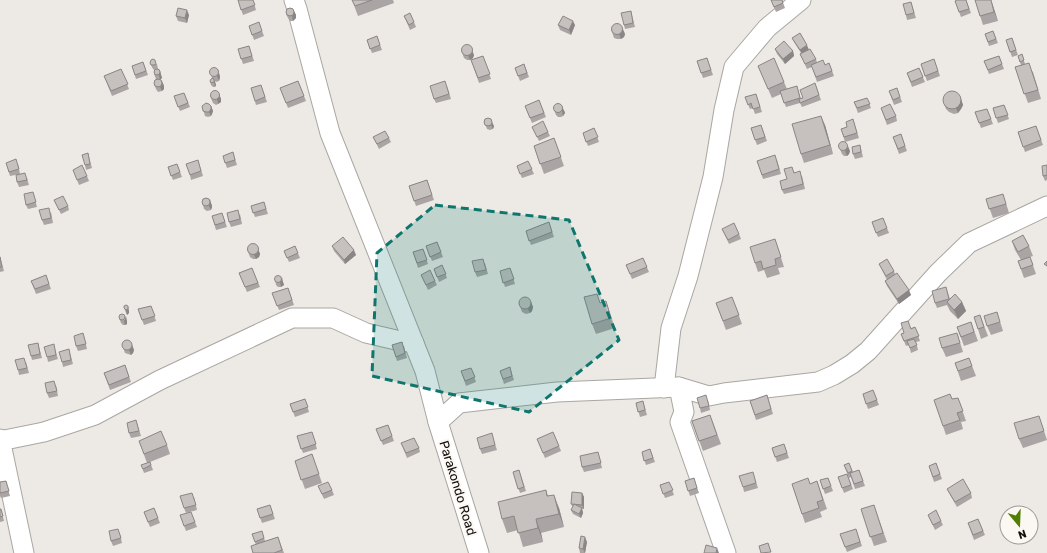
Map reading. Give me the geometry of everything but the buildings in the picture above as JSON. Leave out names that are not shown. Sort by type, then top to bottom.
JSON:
[{"type":"street","name":"Parakondo Road","points":[[294,0],[330,133],[425,371],[438,422],[479,553]]},
{"type":"street","points":[[726,553],[680,422],[684,412],[671,387],[670,328],[688,276],[713,177],[724,110],[734,67],[767,28],[801,0]]},
{"type":"street","points":[[438,422],[459,403],[557,392],[671,387],[709,396],[818,382],[834,375],[852,364],[868,351],[938,273],[969,244],[1047,206]]},
{"type":"street","points":[[24,553],[0,440],[44,432],[95,414],[160,380],[292,318],[333,318],[366,333],[414,343]]},
{"type":"highlighted area","points":[[435,205],[569,220],[619,340],[529,412],[372,376],[377,253]]}]
